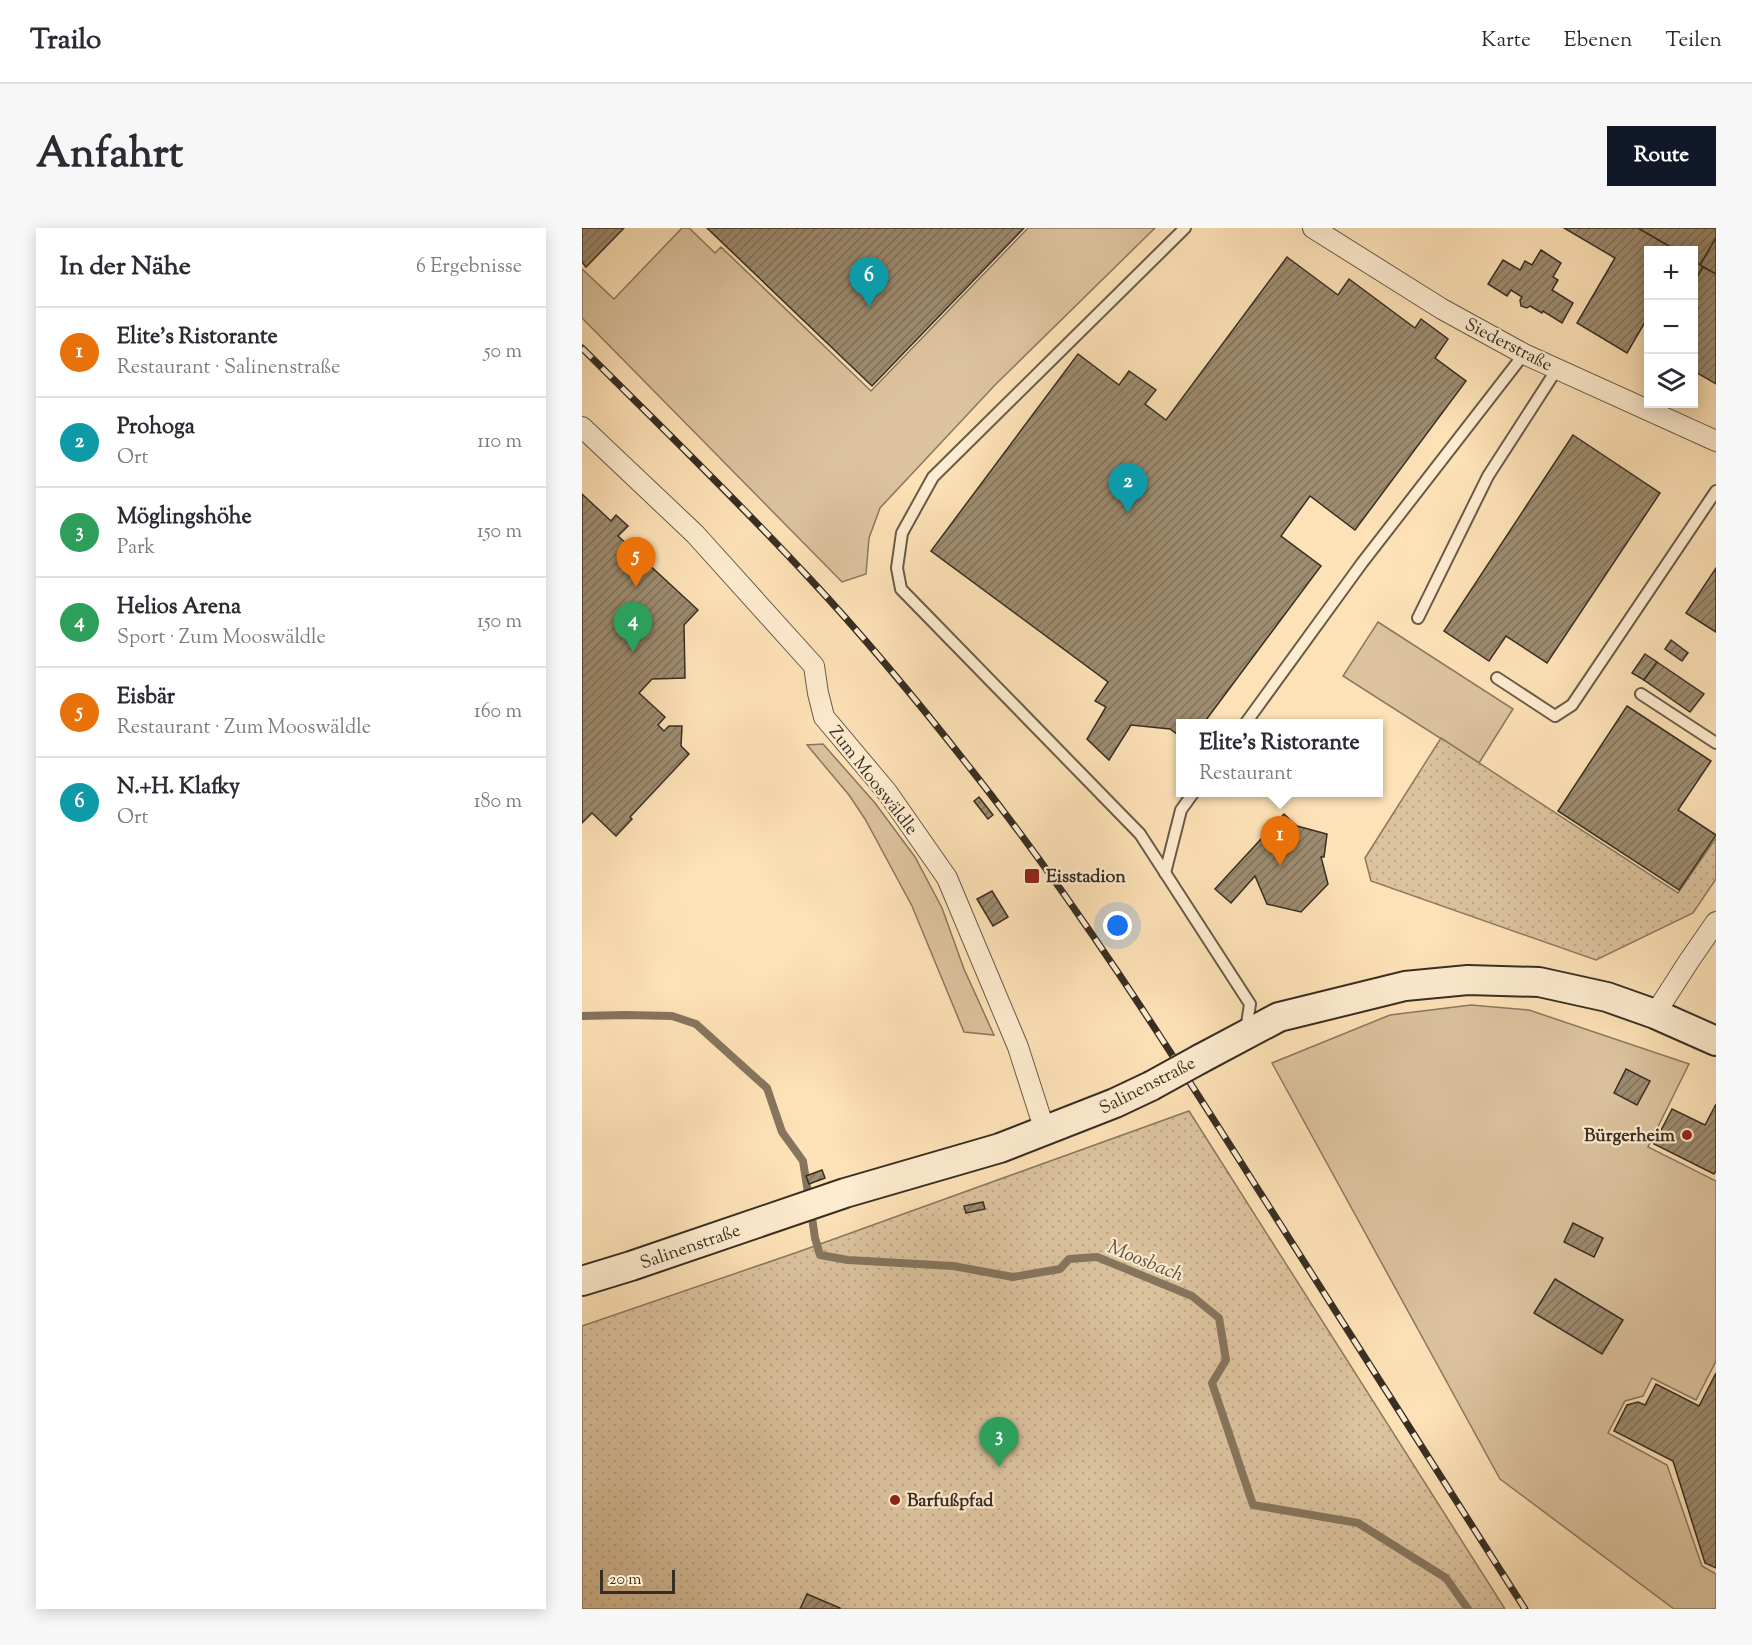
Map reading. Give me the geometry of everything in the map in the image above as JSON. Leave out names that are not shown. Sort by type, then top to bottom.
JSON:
[{"type":"street","name":"Siederstraße","points":[[1313,228],[1442,309],[1524,354],[1716,441]]},
{"type":"street","name":"Zum Mooswäldle","points":[[582,427],[695,534],[814,666],[824,717],[887,792],[947,878],[1018,1047],[1045,1131]]},
{"type":"street","points":[[1655,1014],[1716,922]]},
{"type":"street","name":"Salinenstraße","points":[[582,1281],[845,1193],[1000,1149],[1115,1103],[1151,1086],[1279,1017],[1405,986],[1468,980],[1539,982],[1607,997],[1655,1014],[1716,1041]]},
{"type":"lane","points":[[1185,228],[933,477],[902,533],[897,568],[901,589],[1140,834],[1250,1004],[1245,1034]]},
{"type":"lane","points":[[1248,719],[1362,563],[1524,354]]},
{"type":"lane","points":[[1418,618],[1488,476],[1557,369]]},
{"type":"lane","points":[[1497,678],[1556,716],[1572,705],[1716,491]]},
{"type":"lane","points":[[1641,694],[1716,743]]},
{"type":"lane","points":[[1165,873],[1181,810],[1190,797]]},
{"type":"shaded area","points":[[682,228],[689,228],[715,253],[721,247],[871,391],[1028,228],[1155,228],[995,385],[880,508],[869,538],[866,574],[842,582],[582,318],[582,269],[614,299]]},
{"type":"shaded area","points":[[1378,622],[1513,709],[1479,763],[1343,676]]},
{"type":"shaded area","points":[[1441,738],[1678,893],[1716,838],[1716,879],[1693,913],[1596,960],[1371,881],[1365,858]]},
{"type":"shaded area","points":[[823,744],[875,803],[915,857],[942,908],[964,969],[994,1035],[964,1032],[912,906],[865,819],[849,795],[807,745]]},
{"type":"shaded area","points":[[1471,1005],[1529,1010],[1689,1064],[1648,1147],[1716,1181],[1716,1361],[1696,1400],[1652,1378],[1643,1396],[1625,1401],[1608,1433],[1667,1465],[1702,1566],[1716,1574],[1716,1609],[1674,1609],[1500,1479],[1272,1063],[1390,1015]]},
{"type":"shaded area","points":[[1189,1111],[1505,1609],[582,1609],[582,1326],[798,1252]]},
{"type":"building","points":[[582,228],[624,228],[586,267],[582,262]]},
{"type":"building","points":[[707,228],[1024,228],[872,386]]},
{"type":"building","points":[[1564,228],[1638,228],[1669,246],[1644,246],[1644,324],[1627,353],[1577,323],[1615,258]]},
{"type":"building","points":[[1638,228],[1716,228],[1716,238],[1700,265],[1698,264],[1698,246],[1669,246]]},
{"type":"building","points":[[1716,238],[1716,274],[1700,265]]},
{"type":"building","points":[[1541,250],[1561,263],[1553,277],[1558,280],[1552,290],[1573,303],[1562,323],[1543,311],[1542,313],[1530,306],[1527,308],[1521,306],[1522,297],[1511,290],[1507,296],[1488,284],[1503,260],[1520,270],[1525,261],[1532,265]]},
{"type":"building","points":[[1287,257],[1338,295],[1349,279],[1415,328],[1421,319],[1448,339],[1435,358],[1466,381],[1355,530],[1310,496],[1281,536],[1321,566],[1207,719],[1176,719],[1176,733],[1170,729],[1131,725],[1109,760],[1087,739],[1106,707],[1095,701],[1108,682],[931,551],[1078,354],[1119,385],[1129,371],[1156,390],[1145,404],[1166,420]]},
{"type":"building","points":[[1698,264],[1703,267],[1698,275]]},
{"type":"building","points":[[1703,267],[1716,274],[1716,384],[1698,373],[1698,275]]},
{"type":"building","points":[[1573,435],[1660,493],[1547,663],[1506,636],[1489,661],[1444,631]]},
{"type":"building","points":[[582,494],[611,521],[616,515],[628,526],[618,536],[698,610],[684,625],[685,678],[652,679],[639,693],[665,717],[658,725],[664,731],[669,726],[682,726],[681,746],[689,754],[630,817],[632,819],[616,836],[592,813],[582,823]]},
{"type":"building","points":[[1716,568],[1716,632],[1686,613]]},
{"type":"building","points":[[1671,640],[1688,653],[1682,661],[1665,649]]},
{"type":"building","points":[[1645,654],[1657,662],[1644,680],[1632,673]]},
{"type":"building","points":[[1657,662],[1704,694],[1690,712],[1644,680]]},
{"type":"building","points":[[1627,706],[1711,761],[1678,810],[1716,835],[1679,890],[1558,811]]},
{"type":"building","points":[[979,797],[993,815],[988,819],[974,801]]},
{"type":"building","points":[[1284,814],[1297,826],[1327,834],[1324,857],[1321,857],[1328,884],[1301,912],[1267,904],[1255,876],[1231,903],[1215,889]]},
{"type":"building","points":[[992,891],[1008,917],[993,926],[977,899]]},
{"type":"building","points":[[1626,1069],[1650,1081],[1637,1105],[1614,1093]]},
{"type":"building","name":"Bürgerheim","points":[[1716,1104],[1716,1171],[1714,1174],[1654,1144],[1672,1109],[1705,1125]]},
{"type":"building","points":[[822,1170],[825,1178],[809,1184],[806,1176]]},
{"type":"building","points":[[983,1202],[985,1209],[966,1213],[964,1206]]},
{"type":"building","points":[[1573,1223],[1603,1238],[1594,1257],[1564,1242]]},
{"type":"building","points":[[1555,1279],[1623,1320],[1602,1354],[1534,1313]]},
{"type":"building","points":[[1716,1373],[1716,1568],[1705,1563],[1673,1461],[1614,1431],[1627,1405],[1638,1402],[1645,1405],[1656,1384],[1699,1406]]},
{"type":"building","points":[[807,1594],[840,1608],[840,1609],[800,1609]]},
{"type":"waterway","name":"Moosbach","points":[[582,1016],[672,1016],[696,1024],[767,1088],[782,1132],[803,1161],[809,1199]]},
{"type":"waterway","name":"Moosbach","points":[[811,1211],[820,1255],[848,1260],[953,1266],[1013,1277],[1060,1269],[1069,1259],[1097,1257],[1192,1296],[1219,1318],[1226,1360],[1212,1383],[1253,1505],[1358,1523],[1446,1578],[1468,1609]]},
{"type":"railway","points":[[582,348],[783,550],[832,603],[912,696],[1048,871],[1157,1031],[1525,1609]]},
{"type":"place","name":"N.+H. Klafky","points":[[869,307]]},
{"type":"place","name":"Prohoga","points":[[1128,513]]},
{"type":"place","name":"Eisbär","points":[[636,587]]},
{"type":"place","name":"Helios Arena","points":[[633,652]]},
{"type":"place","name":"Elite's Ristorante","points":[[1280,866]]},
{"type":"place","name":"Eisstadion","points":[[1032,876]]},
{"type":"place","name":"Bürgerheim","points":[[1687,1135]]},
{"type":"place","name":"Möglingshöhe","points":[[999,1467]]},
{"type":"place","name":"Barfußpfad","points":[[895,1500]]}]
